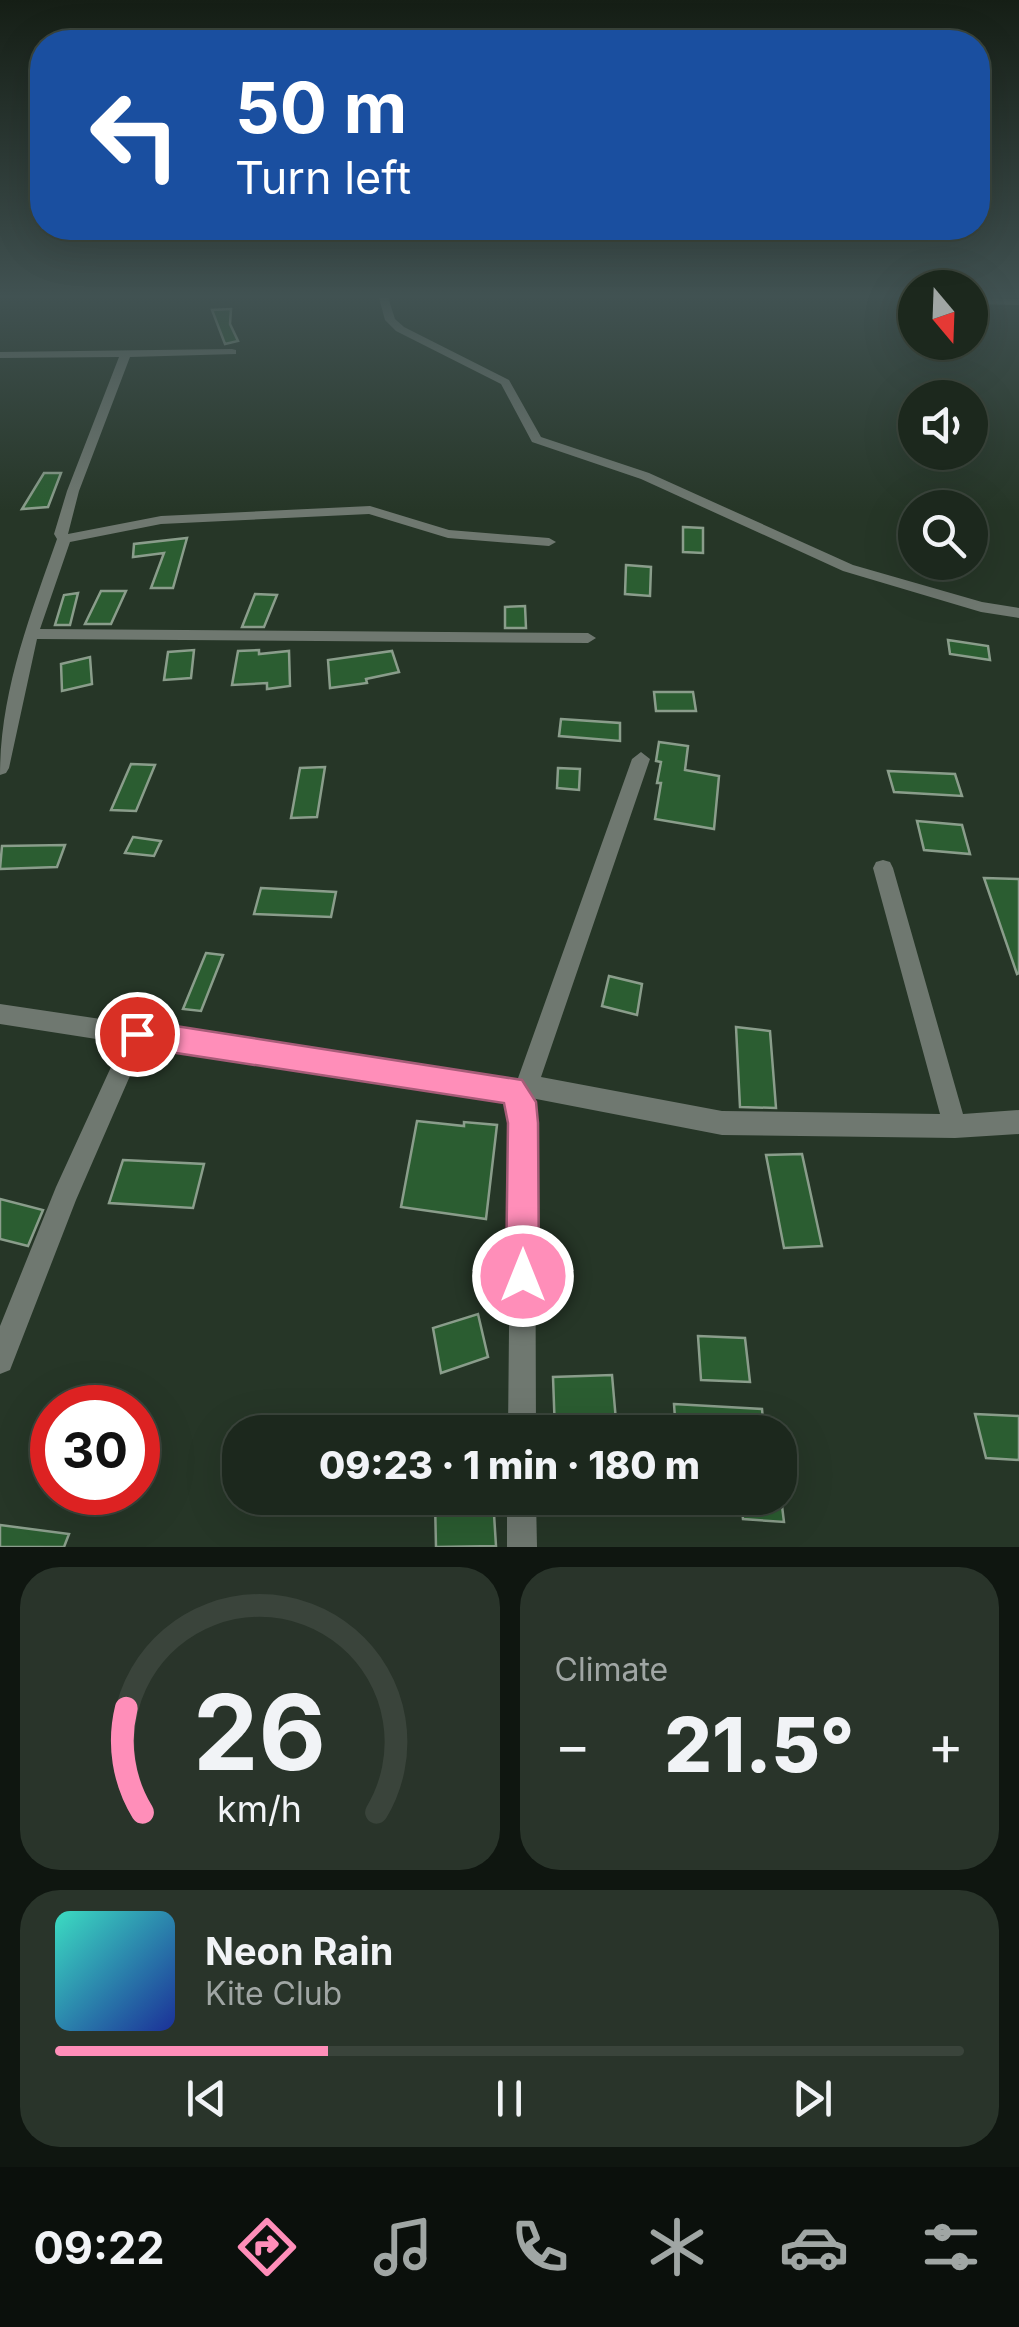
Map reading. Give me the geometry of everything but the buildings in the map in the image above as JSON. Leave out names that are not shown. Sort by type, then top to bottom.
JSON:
[{"type":"street","points":[[0,768],[31,634],[64,538],[61,534],[73,490],[121,366]]},
{"type":"street","points":[[474,366],[505,382],[536,438],[645,476],[848,568],[981,607],[1019,613]]},
{"type":"street","points":[[64,538],[161,520],[370,510],[448,534],[548,542]]},
{"type":"street","points":[[31,634],[588,638]]},
{"type":"street","points":[[641,760],[527,1086],[722,1123],[955,1126],[1019,1122]]},
{"type":"street","points":[[883,868],[955,1126]]},
{"type":"street","points":[[0,1014],[512,1090],[521,1102],[523,1123],[522,1415]]},
{"type":"street","points":[[0,1360],[64,1196],[137,1034]]},
{"type":"street","points":[[522,1515],[522,1547]]},
{"type":"route","points":[[137,1034],[512,1090],[521,1102],[523,1123],[523,1276]]}]
